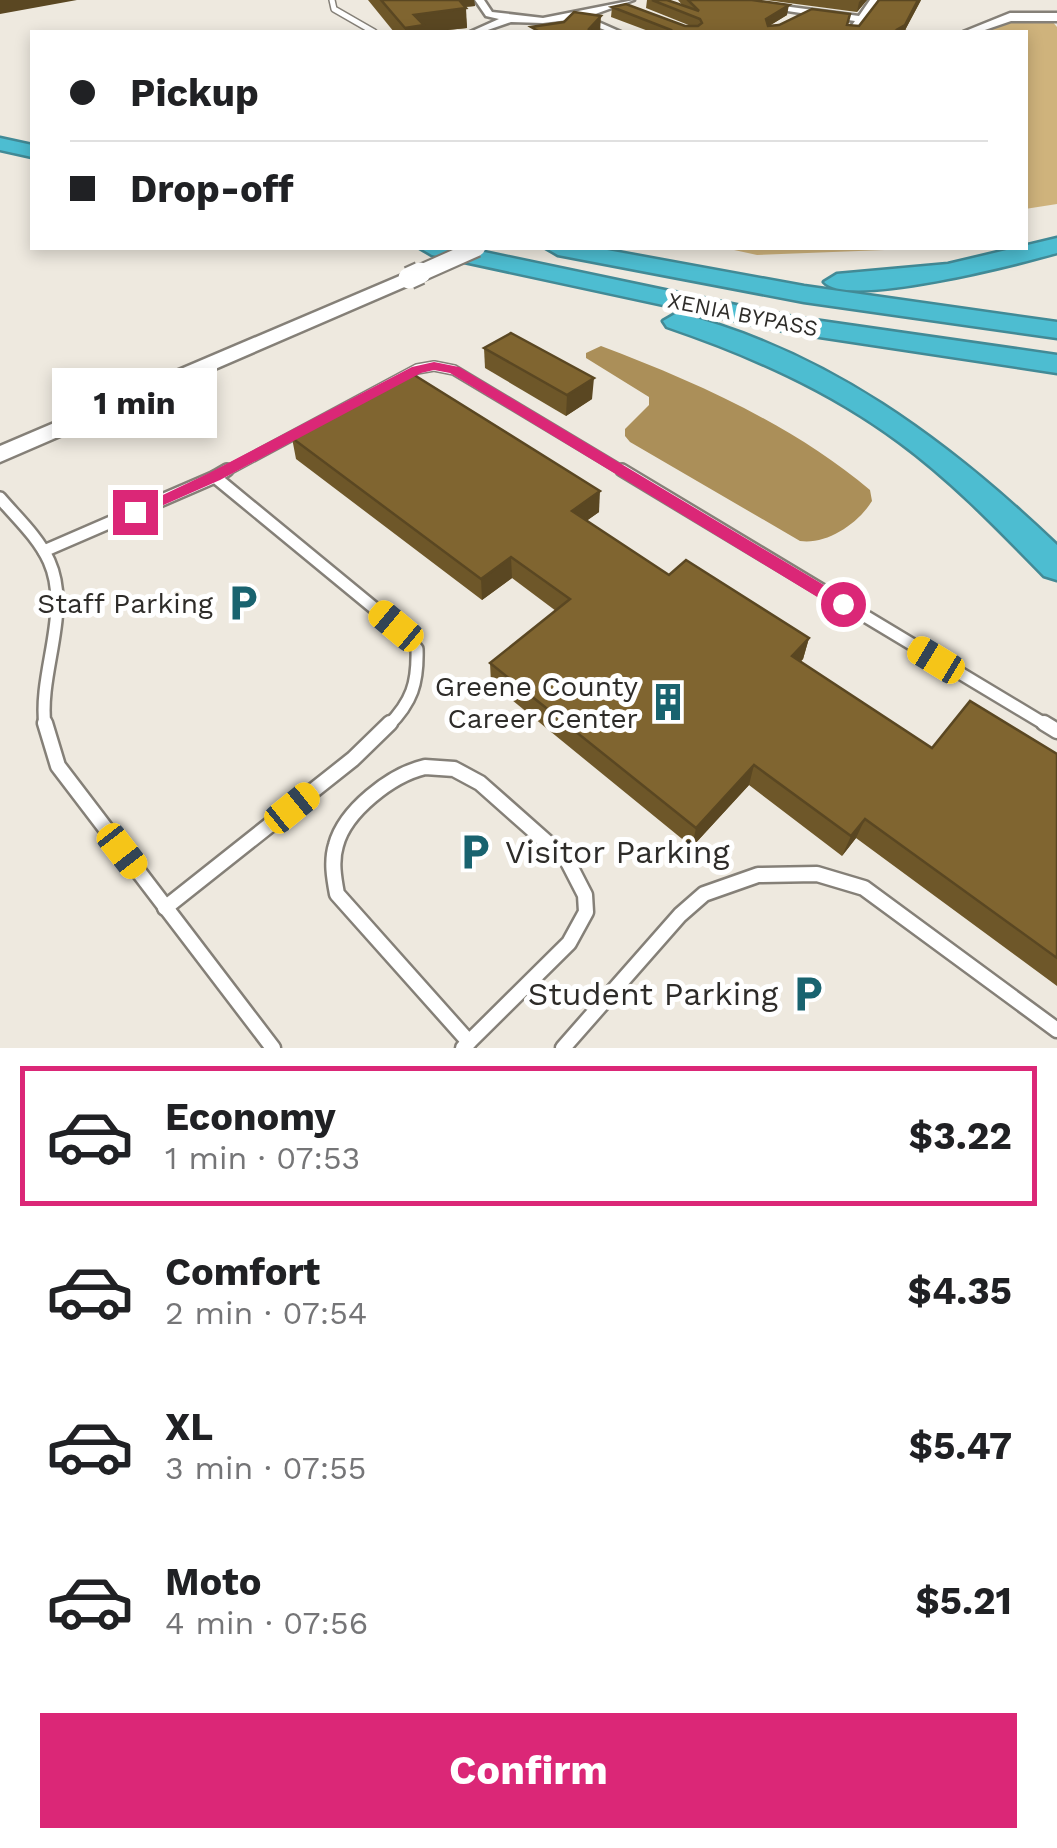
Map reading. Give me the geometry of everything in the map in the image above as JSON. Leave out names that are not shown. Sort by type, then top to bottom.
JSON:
[{"type":"highway","points":[[0,144],[30,151]]},
{"type":"highway","points":[[583,250],[620,252],[772,276],[861,282],[954,273],[1057,245]]},
{"type":"highway","name":"XENIA BYPASS","points":[[440,250],[793,325],[1057,364]]},
{"type":"highway","name":"XENIA BYPASS","points":[[570,250],[822,297],[1057,330]]},
{"type":"highway","points":[[516,268],[534,280],[728,338],[842,391],[938,456],[1057,568]]},
{"type":"street","points":[[479,0],[485,11],[510,19]]},
{"type":"street","points":[[716,0],[864,19]]},
{"type":"street","points":[[756,0],[775,6]]},
{"type":"street","points":[[854,30],[875,0]]},
{"type":"street","points":[[480,30],[510,19],[577,16],[624,2],[644,13]]},
{"type":"street","points":[[794,22],[810,11]]},
{"type":"street","points":[[577,16],[613,30]]},
{"type":"street","points":[[974,30],[1010,17],[1057,17]]},
{"type":"street","points":[[0,456],[472,250]]},
{"type":"lane","points":[[332,0],[334,9],[371,30]]},
{"type":"lane","points":[[44,552],[215,477],[417,370],[434,366],[454,370],[1057,732]]},
{"type":"lane","points":[[166,908],[353,759],[407,707],[418,678],[417,648],[396,626],[215,477]]},
{"type":"lane","points":[[0,498],[44,552],[52,569],[54,591],[44,687],[47,738],[58,766],[272,1048]]},
{"type":"lane","points":[[435,766],[471,775],[572,865],[584,887],[586,910],[578,932],[466,1045],[337,894],[332,870],[332,845],[352,814],[398,776],[418,768],[435,766]]},
{"type":"lane","points":[[563,1048],[680,915],[704,894],[758,875],[818,874],[864,888],[1057,1030]]},
{"type":"shaded area","points":[[1051,20],[1057,27],[1057,204],[1028,209],[1028,30],[974,30],[994,22]]},
{"type":"shaded area","points":[[734,250],[885,250],[757,255]]},
{"type":"shaded area","points":[[601,346],[707,390],[776,425],[870,490],[872,501],[858,518],[831,536],[800,541],[630,442],[625,429],[649,405],[649,397],[586,358],[586,353]]},
{"type":"building","points":[[381,0],[459,0],[466,8],[414,15],[424,25],[405,28]]},
{"type":"building","points":[[652,0],[667,0],[699,11],[688,0],[752,0],[789,5],[766,19],[768,26],[779,25],[812,9],[850,14],[847,25],[859,26],[879,0],[918,0],[905,25],[898,29],[902,30],[671,30],[612,7],[626,4],[685,26],[698,26],[702,23]]},
{"type":"building","points":[[574,12],[601,16],[591,30],[531,27],[564,22]]},
{"type":"building","points":[[511,333],[594,378],[567,395],[484,348]]},
{"type":"building","name":"Greene County Career Center","points":[[411,373],[600,491],[572,511],[669,575],[686,560],[809,638],[792,656],[932,748],[970,701],[1057,754],[1057,958],[865,819],[851,836],[754,765],[696,828],[490,663],[570,599],[511,557],[481,579],[292,438]]},
{"type":"place","name":"Staff Parking","points":[[243,603]]},
{"type":"place","name":"Greene County Career Center","points":[[668,702]]},
{"type":"place","name":"Visitor Parking","points":[[475,852]]},
{"type":"place","name":"Student Parking","points":[[808,994]]},
{"type":"route","points":[[135,512],[215,477],[417,370],[434,366],[454,370],[843,604]]}]
